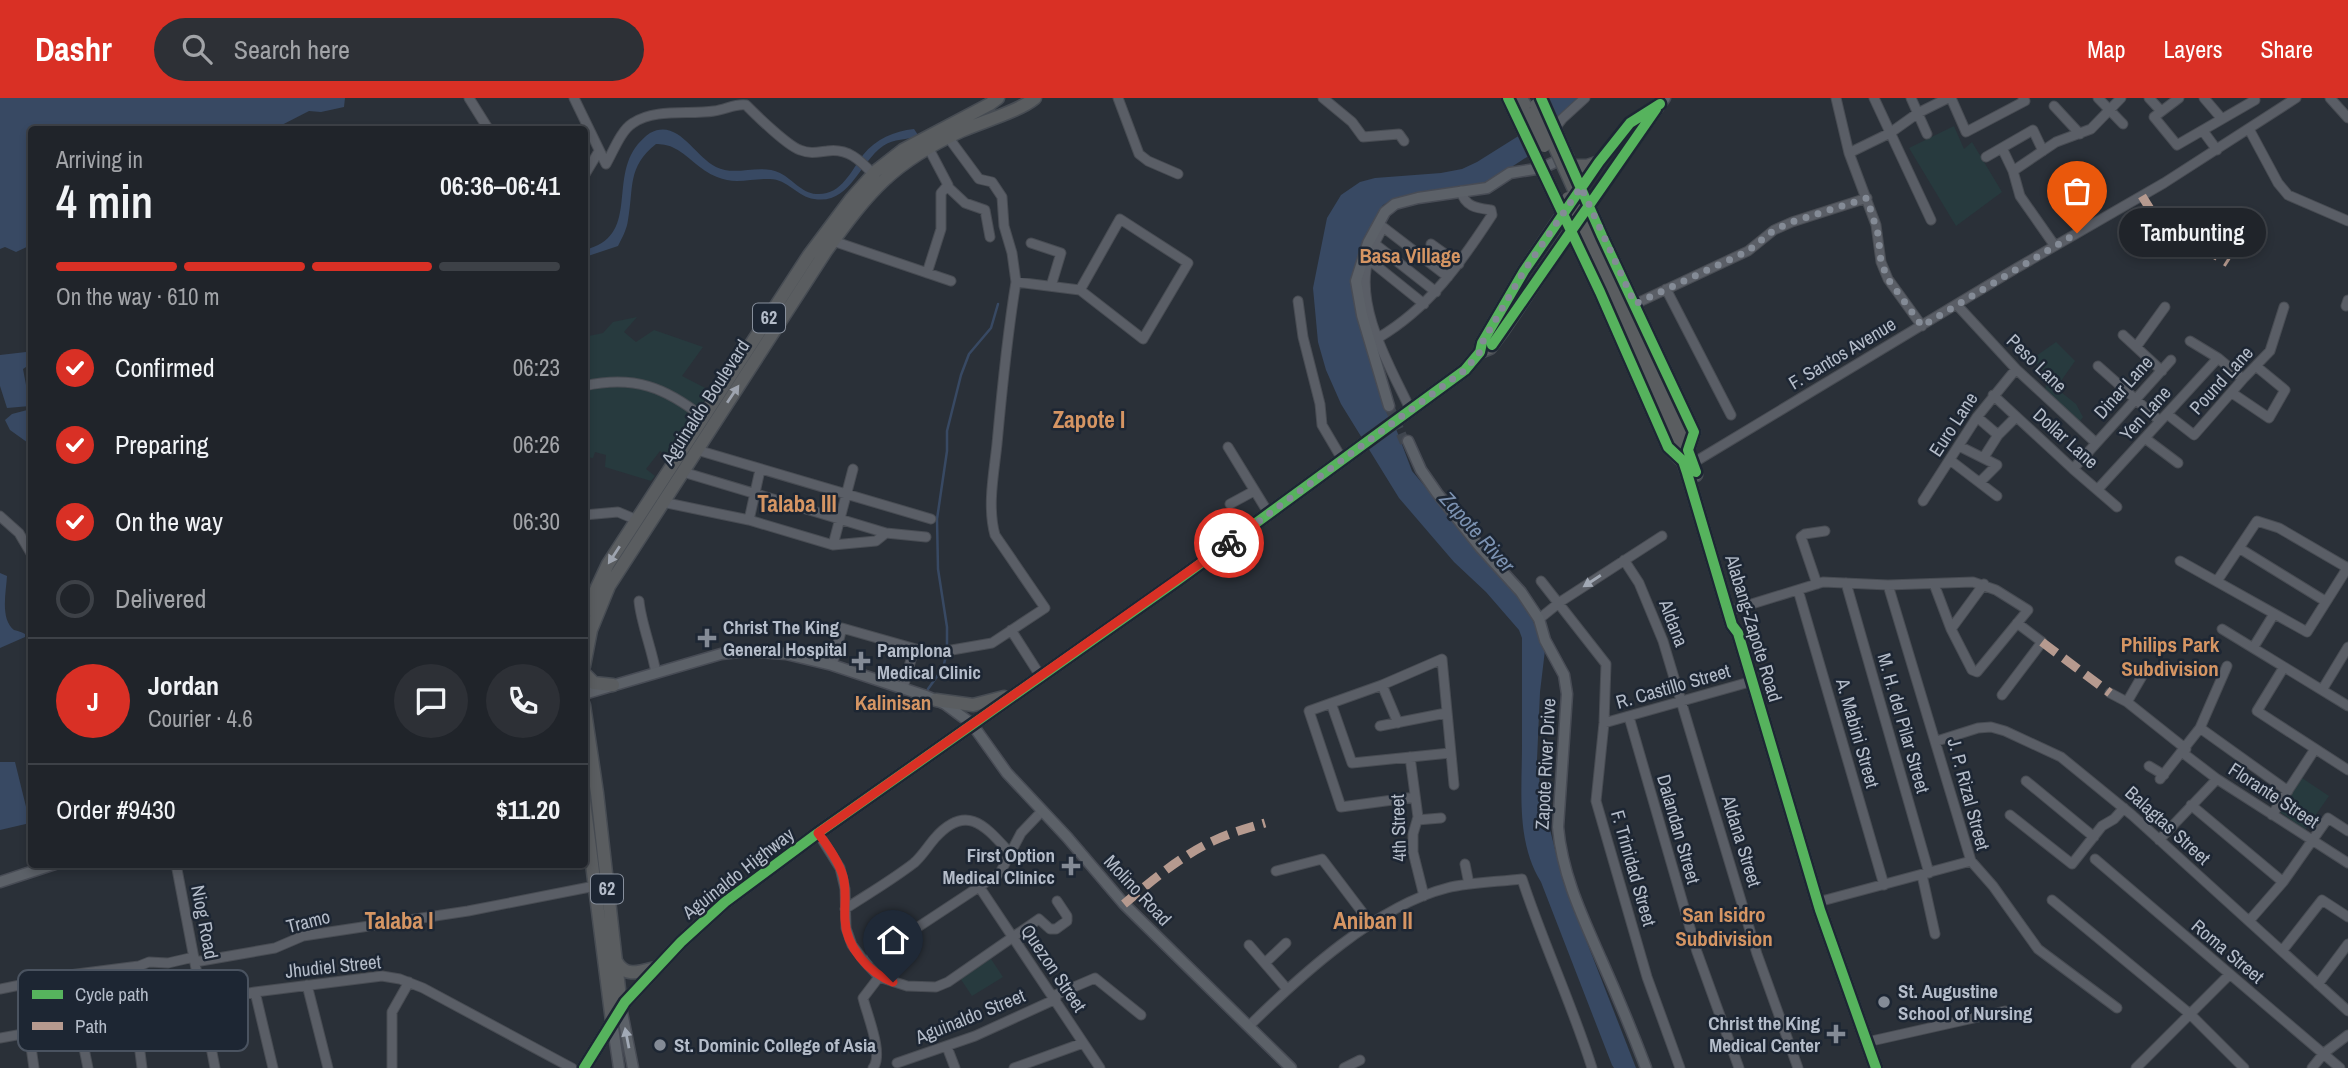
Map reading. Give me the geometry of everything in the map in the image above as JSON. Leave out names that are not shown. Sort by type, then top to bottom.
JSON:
[{"type":"highway","name":"Aguinaldo Boulevard","points":[[588,606],[608,564],[866,167],[998,98]]},
{"type":"highway","name":"Alabang-Zapote Road","points":[[1508,98],[1584,257],[1668,447],[1688,458]]},
{"type":"highway","points":[[1521,98],[1675,426]]},
{"type":"highway","points":[[1532,98],[1675,426]]},
{"type":"highway","name":"Alabang-Zapote Road","points":[[1541,98],[1694,432],[1688,458]]},
{"type":"highway","name":"Aguinaldo Boulevard","points":[[588,645],[601,602],[682,472],[857,209],[886,177],[910,158],[948,137],[1032,99]]},
{"type":"highway","points":[[1548,182],[1560,184],[1572,179],[1572,165],[1587,166],[1600,162]]},
{"type":"highway","points":[[1480,352],[1482,343],[1524,271],[1581,187]]},
{"type":"highway","name":"Aguinaldo Highway","points":[[584,1068],[621,1007],[656,968],[717,909],[818,833],[1269,514],[1465,370],[1480,352],[1490,348],[1589,205]]},
{"type":"highway","points":[[1578,244],[1588,227],[1597,229],[1602,236]]},
{"type":"highway","points":[[1553,255],[1569,248],[1584,257]]},
{"type":"highway","name":"Alabang-Zapote Road","points":[[1675,426],[1688,458],[1732,609],[1732,625],[1738,633],[1818,902],[1876,1068]]},
{"type":"highway","points":[[588,677],[594,683],[613,685]]},
{"type":"highway","points":[[936,700],[974,705],[1018,692]]},
{"type":"highway","name":"62","points":[[588,732],[621,1007]]},
{"type":"highway","name":"62","points":[[588,832],[612,1021]]},
{"type":"highway","points":[[614,957],[625,972],[638,973],[656,968]]},
{"type":"main road","points":[[1581,187],[1635,118],[1662,101]]},
{"type":"main road","points":[[1589,205],[1662,101]]},
{"type":"main road","points":[[1390,403],[1362,315],[1357,290],[1358,270],[1363,253],[1377,223],[1389,207],[1418,198],[1487,188],[1510,173],[1539,162],[1572,165]]},
{"type":"main road","name":"Zapote River Drive","points":[[1407,443],[1421,470],[1451,513],[1501,568],[1539,620],[1545,640],[1564,675],[1567,694],[1558,827],[1560,847],[1587,932],[1627,1018],[1646,1068]]},
{"type":"main road","points":[[588,693],[721,654],[786,654],[832,665],[936,700],[972,724]]},
{"type":"main road","name":"Molino Road","points":[[972,724],[1001,766],[1124,904],[1291,1068]]},
{"type":"main road","points":[[0,882],[43,868]]},
{"type":"main road","points":[[621,1007],[633,1068]]},
{"type":"main road","points":[[612,1021],[619,1068]]},
{"type":"street","points":[[470,98],[487,126]]},
{"type":"street","points":[[574,98],[587,126]]},
{"type":"street","points":[[1118,98],[1139,154],[1148,161],[1178,174]]},
{"type":"street","points":[[1323,98],[1352,122],[1363,137],[1399,134],[1404,141]]},
{"type":"street","points":[[1555,127],[1585,98]]},
{"type":"street","points":[[1836,98],[1849,153],[1878,234],[1881,262],[1888,279],[1922,326]]},
{"type":"street","points":[[1874,98],[1931,220]]},
{"type":"street","points":[[1911,98],[1927,134]]},
{"type":"street","points":[[1849,153],[1890,133],[1918,113],[1949,98],[1966,132],[2025,101],[2023,98]]},
{"type":"street","points":[[2098,98],[2123,124]]},
{"type":"street","points":[[2013,171],[2056,142],[2091,129],[2121,98]]},
{"type":"street","points":[[2149,98],[2161,111]]},
{"type":"street","points":[[2179,98],[2154,117],[2177,145],[2254,99]]},
{"type":"street","points":[[2204,98],[2222,119]]},
{"type":"street","name":"F. Santos Avenue","points":[[1688,458],[1831,380],[2214,151],[2249,129],[2284,101],[2296,98]]},
{"type":"street","points":[[2330,98],[2347,115]]},
{"type":"street","points":[[588,128],[606,164],[630,124],[648,116],[700,114],[748,102],[785,142],[794,148],[810,153],[841,151],[866,167]]},
{"type":"street","points":[[2054,106],[2080,134]]},
{"type":"street","points":[[2249,129],[2270,170],[2288,195],[2348,220]]},
{"type":"street","points":[[1986,157],[2033,130],[2043,151]]},
{"type":"street","points":[[2201,132],[2214,151]]},
{"type":"street","points":[[946,651],[988,644],[1045,607],[995,535],[992,523],[992,495],[1007,339],[1016,282],[1012,253],[1004,226],[1002,197],[992,182],[979,179],[948,137]]},
{"type":"street","points":[[928,147],[945,176],[948,187],[965,203],[985,210],[990,237]]},
{"type":"street","points":[[2003,148],[2020,196],[2054,246]]},
{"type":"street","points":[[588,169],[599,151]]},
{"type":"street","points":[[927,273],[941,229],[941,193],[948,187]]},
{"type":"street","points":[[1378,338],[1403,323],[1436,292],[1472,247],[1493,212],[1490,209],[1474,208],[1468,204],[1461,191]]},
{"type":"street","points":[[1635,304],[1748,251],[1774,230],[1867,198]]},
{"type":"street","points":[[1016,282],[1080,290],[1143,339],[1188,263],[1120,219],[1080,290]]},
{"type":"street","points":[[1411,411],[1378,338],[1366,290],[1368,259],[1383,227],[1448,277]]},
{"type":"street","points":[[833,242],[951,281]]},
{"type":"street","points":[[1031,243],[1061,253],[1051,286]]},
{"type":"street","points":[[1375,244],[1436,292]]},
{"type":"street","points":[[1432,244],[1458,264]]},
{"type":"street","points":[[1368,259],[1424,304]]},
{"type":"street","points":[[1666,289],[1731,415]]},
{"type":"street","points":[[1298,301],[1322,425],[1342,459]]},
{"type":"street","name":"Peso Lane","points":[[1956,305],[2016,369],[2096,443]]},
{"type":"street","points":[[2136,347],[2165,307]]},
{"type":"street","name":"Pound Lane","points":[[2163,418],[2194,435],[2270,351],[2284,307]]},
{"type":"street","points":[[2123,335],[2162,371]]},
{"type":"street","points":[[2190,341],[2218,358],[2243,379]]},
{"type":"street","name":"Yen Lane","points":[[2098,489],[2218,358]]},
{"type":"street","name":"Dinar Lane","points":[[2073,469],[2171,360]]},
{"type":"street","points":[[2098,366],[2134,400],[2163,418]]},
{"type":"street","points":[[2231,393],[2268,418],[2285,390],[2256,367]]},
{"type":"street","name":"Euro Lane","points":[[1923,501],[1993,394],[2016,369]]},
{"type":"street","points":[[588,385],[608,381],[632,382],[652,387],[690,407],[704,418]]},
{"type":"street","name":"Dollar Lane","points":[[1993,394],[2117,507]]},
{"type":"street","points":[[1977,417],[1998,435]]},
{"type":"street","points":[[1984,457],[1998,435],[2016,417]]},
{"type":"street","points":[[2146,439],[2178,463]]},
{"type":"street","points":[[1959,446],[1997,465],[1980,482]]},
{"type":"street","points":[[1228,447],[1269,514]]},
{"type":"street","points":[[697,450],[931,519]]},
{"type":"street","points":[[1950,460],[1997,496]]},
{"type":"street","points":[[833,545],[853,469]]},
{"type":"street","points":[[749,520],[760,470]]},
{"type":"street","points":[[682,472],[886,533],[926,537]]},
{"type":"street","points":[[1230,504],[1254,491]]},
{"type":"street","points":[[663,502],[749,520],[833,545],[876,541],[886,533]]},
{"type":"street","points":[[588,515],[618,512],[637,520]]},
{"type":"street","points":[[0,516],[19,533],[28,548]]},
{"type":"street","points":[[2180,561],[2217,582],[2306,632],[2347,567],[2317,549],[2262,521],[2257,521],[2217,582]]},
{"type":"street","points":[[1817,584],[1801,538],[1803,535],[1825,531]]},
{"type":"street","points":[[1539,620],[1560,602],[1662,537]]},
{"type":"street","points":[[2239,548],[2325,601]]},
{"type":"street","name":"Aldana","points":[[1624,560],[1653,614],[1682,702]]},
{"type":"street","name":"F. Trinidad Street","points":[[1541,581],[1606,664],[1604,723],[1596,801],[1647,977],[1680,1068]]},
{"type":"street","points":[[1732,609],[1817,584],[1973,582],[1984,584],[2028,610],[1983,667],[1974,673],[1951,629],[1934,584]]},
{"type":"street","name":"M. H. del Pilar Street","points":[[1846,583],[1926,874],[1935,934]]},
{"type":"street","points":[[1951,629],[1984,584]]},
{"type":"street","name":"J. P. Rizal Street","points":[[1818,902],[1971,861],[1888,585]]},
{"type":"street","name":"A. Mabini Street","points":[[1798,590],[1884,885]]},
{"type":"street","points":[[639,601],[656,673]]},
{"type":"street","points":[[2253,648],[2274,614]]},
{"type":"street","points":[[2002,695],[2042,642],[2017,623]]},
{"type":"street","points":[[832,665],[842,628],[915,649],[903,688]]},
{"type":"street","points":[[2222,629],[2348,706]]},
{"type":"street","points":[[1011,630],[1041,677]]},
{"type":"street","points":[[2322,690],[2348,647]]},
{"type":"street","points":[[1415,797],[1341,807],[1309,711],[1382,685],[1443,659],[1454,785]]},
{"type":"street","points":[[2149,766],[2162,777],[2184,751],[2200,728],[2227,666]]},
{"type":"street","points":[[2284,667],[2257,711],[2348,771]]},
{"type":"street","points":[[2127,702],[2145,671]]},
{"type":"street","name":"R. Castillo Street","points":[[1604,723],[1752,681]]},
{"type":"street","points":[[1382,685],[1398,723]]},
{"type":"street","name":"Florante Street","points":[[2110,693],[2127,702],[2217,779],[2348,863]]},
{"type":"street","name":"Aldana Street","points":[[1682,702],[1757,954],[1798,1068]]},
{"type":"street","points":[[1331,703],[1352,764],[1450,753]]},
{"type":"street","points":[[1380,726],[1447,713]]},
{"type":"street","name":"Dalandan Street","points":[[1629,717],[1697,952],[1739,1068]]},
{"type":"street","name":"Balagtas Street","points":[[1937,741],[1978,728],[1991,727],[2061,757],[2124,808],[2348,1011]]},
{"type":"street","points":[[2200,728],[2288,791]]},
{"type":"street","points":[[2272,815],[2315,749]]},
{"type":"street","name":"4th Street","points":[[1410,757],[1417,820],[1413,845],[1424,896]]},
{"type":"street","points":[[2159,840],[2217,779]]},
{"type":"street","points":[[2026,780],[2094,837]]},
{"type":"street","points":[[2191,805],[2283,883]]},
{"type":"street","points":[[2010,815],[2073,864],[2102,826],[2114,820],[2124,808]]},
{"type":"street","points":[[865,962],[1000,873],[1021,833],[1042,811]]},
{"type":"street","points":[[1417,820],[1441,818]]},
{"type":"street","points":[[2249,921],[2283,883],[2328,818],[2348,831]]},
{"type":"street","points":[[845,909],[916,862],[940,832],[962,821],[981,823],[1010,853]]},
{"type":"street","points":[[818,833],[840,868],[845,889],[846,928],[849,937],[865,962],[879,977],[907,986],[936,988],[948,982],[1039,919],[1050,929],[1056,929],[1067,921],[1067,916],[1057,901]]},
{"type":"street","points":[[1276,871],[1322,859],[1372,925]]},
{"type":"street","name":"Roma Street","points":[[2095,859],[2340,1068]]},
{"type":"street","points":[[1971,861],[1993,886],[2038,949],[2117,1008]]},
{"type":"street","points":[[1465,864],[1469,884]]},
{"type":"street","name":"Niog Road","points":[[177,868],[196,970]]},
{"type":"street","points":[[1249,1027],[1312,967],[1396,909],[1449,888],[1522,880],[1579,1026],[1592,1068]]},
{"type":"street","name":"Tramo","points":[[108,970],[149,962],[194,960],[275,948],[303,936],[468,911],[595,886]]},
{"type":"street","name":"Quezon Street","points":[[980,888],[1100,1068]]},
{"type":"street","points":[[2282,951],[2322,900],[2348,916]]},
{"type":"street","points":[[2052,901],[2190,1014],[2244,1068]]},
{"type":"street","points":[[1265,963],[1286,943]]},
{"type":"street","points":[[1249,944],[1287,989]]},
{"type":"street","points":[[2318,984],[2347,949]]},
{"type":"street","points":[[2136,1068],[2229,975]]},
{"type":"street","name":"Jhudiel Street","points":[[248,993],[373,976],[392,978],[409,982],[442,998],[572,1068]]},
{"type":"street","points":[[873,1068],[877,1062],[877,1049],[863,998],[879,977]]},
{"type":"street","name":"Aguinaldo Street","points":[[897,1063],[947,1047],[1095,978],[1140,1016]]},
{"type":"street","points":[[392,1068],[392,1012],[409,982]]},
{"type":"street","name":"Tramo","points":[[0,989],[18,985]]},
{"type":"street","points":[[307,985],[328,1068]]},
{"type":"street","points":[[255,992],[273,1068]]},
{"type":"street","points":[[1867,1042],[2005,1011]]},
{"type":"street","name":"Jhudiel Street","points":[[0,1038],[18,1035]]},
{"type":"street","points":[[2312,1068],[2324,1053],[2348,1035]]},
{"type":"street","points":[[1014,1068],[1083,1043]]},
{"type":"street","points":[[947,1047],[955,1068]]},
{"type":"street","points":[[1344,1068],[1360,1060]]},
{"type":"green space","points":[[1954,126],[1964,149],[1972,142],[2002,192],[1956,226],[1909,148]]},
{"type":"green space","points":[[637,317],[624,332],[636,342],[654,330],[703,347],[682,376],[711,391],[667,456],[660,451],[646,469],[655,476],[651,481],[605,467],[606,455],[595,452],[593,458],[588,457],[588,336],[603,333],[613,322]]},
{"type":"green space","points":[[2056,342],[2075,361],[2056,388],[2076,404],[2083,417],[2078,424],[2045,393],[2047,375],[2035,362],[2036,356]]},
{"type":"green space","points":[[2302,778],[2329,796],[2305,830],[2280,812]]},
{"type":"green space","points":[[991,959],[1003,977],[972,996],[960,978]]},
{"type":"water","points":[[0,98],[345,98],[344,107],[321,112],[309,111],[280,126],[28,126],[28,246],[16,252],[5,247],[0,249]]},
{"type":"water","points":[[1547,98],[1578,98],[1530,155],[1484,185],[1425,192],[1396,198],[1383,205],[1365,237],[1352,276],[1352,285],[1358,322],[1370,360],[1412,471],[1528,609],[1545,650],[1537,760],[1541,794],[1563,881],[1636,1068],[1614,1068],[1612,1065],[1527,850],[1521,798],[1522,638],[1519,630],[1486,592],[1454,562],[1399,498],[1341,404],[1326,370],[1318,342],[1313,288],[1327,218],[1341,195],[1360,182],[1375,178],[1441,173],[1462,169],[1477,162],[1520,135]]},
{"type":"water","points":[[914,129],[918,135],[883,146],[845,190],[826,199],[808,198],[776,180],[724,179],[705,171],[672,147],[656,144],[636,169],[627,223],[618,246],[588,256],[588,248],[601,243],[612,233],[618,220],[629,158],[638,144],[650,133],[669,130],[677,134],[708,162],[723,170],[772,170],[806,191],[825,194],[839,187],[868,149],[880,140]]},
{"type":"water","points":[[28,341],[28,381],[26,367],[23,369],[28,406],[7,408],[0,386],[0,355],[26,352]]},
{"type":"water","points":[[28,410],[28,443],[10,430],[5,420],[12,414]]},
{"type":"water","points":[[0,573],[7,576],[7,619],[14,630],[25,634],[25,637],[0,648]]},
{"type":"water","points":[[0,762],[15,762],[28,823],[0,830]]},
{"type":"waterway","points":[[947,650],[947,627],[938,569],[937,519],[947,451],[947,431],[969,354],[991,328],[998,304]]},
{"type":"waterway","points":[[928,689],[943,668],[947,652]]},
{"type":"tunnel","points":[[1389,406],[1405,443]]},
{"type":"tunnel","points":[[916,649],[946,651]]},
{"type":"marked path","points":[[2142,196],[2155,217],[2228,263]]},
{"type":"marked path","points":[[2042,642],[2110,693]]},
{"type":"marked path","points":[[1124,904],[1201,847],[1265,823]]},
{"type":"cycle path","points":[[1508,98],[1600,292],[1668,447],[1683,461],[1732,625],[1738,633],[1820,910],[1876,1068]]},
{"type":"cycle path","points":[[1541,98],[1694,432],[1688,450],[1696,472]]},
{"type":"cycle path","points":[[584,1068],[625,1002],[681,942],[725,902],[818,833],[1178,580],[1465,370],[1480,352],[1482,343],[1524,271],[1599,162],[1630,123],[1660,104]]},
{"type":"cycle path","points":[[1492,345],[1656,109]]},
{"type":"way so far","points":[[1229,543],[1465,370],[1480,352],[1482,343],[1524,271],[1581,187],[1635,304],[1748,251],[1774,230],[1867,198],[1878,234],[1881,262],[1888,279],[1922,326],[2077,233]]},
{"type":"place","name":"Tambunting","points":[[2077,233]]},
{"type":"place","name":"Christ The King General Hospital","points":[[707,638]]},
{"type":"place","name":"Pamplona Medical Clinic","points":[[861,661]]},
{"type":"place","name":"First Option Medical Clinicc","points":[[1071,866]]},
{"type":"place","name":"St. Augustine School of Nursing","points":[[1884,1002]]},
{"type":"place","name":"Christ the King Medical Center","points":[[1836,1034]]},
{"type":"place","name":"St. Dominic College of Asia","points":[[660,1045]]},
{"type":"district","name":"Basa Village","points":[[1410,256]]},
{"type":"district","name":"Zapote I","points":[[1089,420]]},
{"type":"district","name":"Talaba III","points":[[797,504]]},
{"type":"district","name":"Philips Park Subdivision","points":[[2170,657]]},
{"type":"district","name":"Kalinisan","points":[[893,703]]},
{"type":"district","name":"Talaba I","points":[[399,921]]},
{"type":"district","name":"Aniban II","points":[[1373,921]]},
{"type":"district","name":"San Isidro Subdivision","points":[[1724,927]]},
{"type":"route","points":[[893,982],[879,977],[852,945],[846,928],[845,889],[840,868],[818,833],[1229,543]]},
{"type":"water label","name":"Zapote River","points":[[1477,532]]}]
